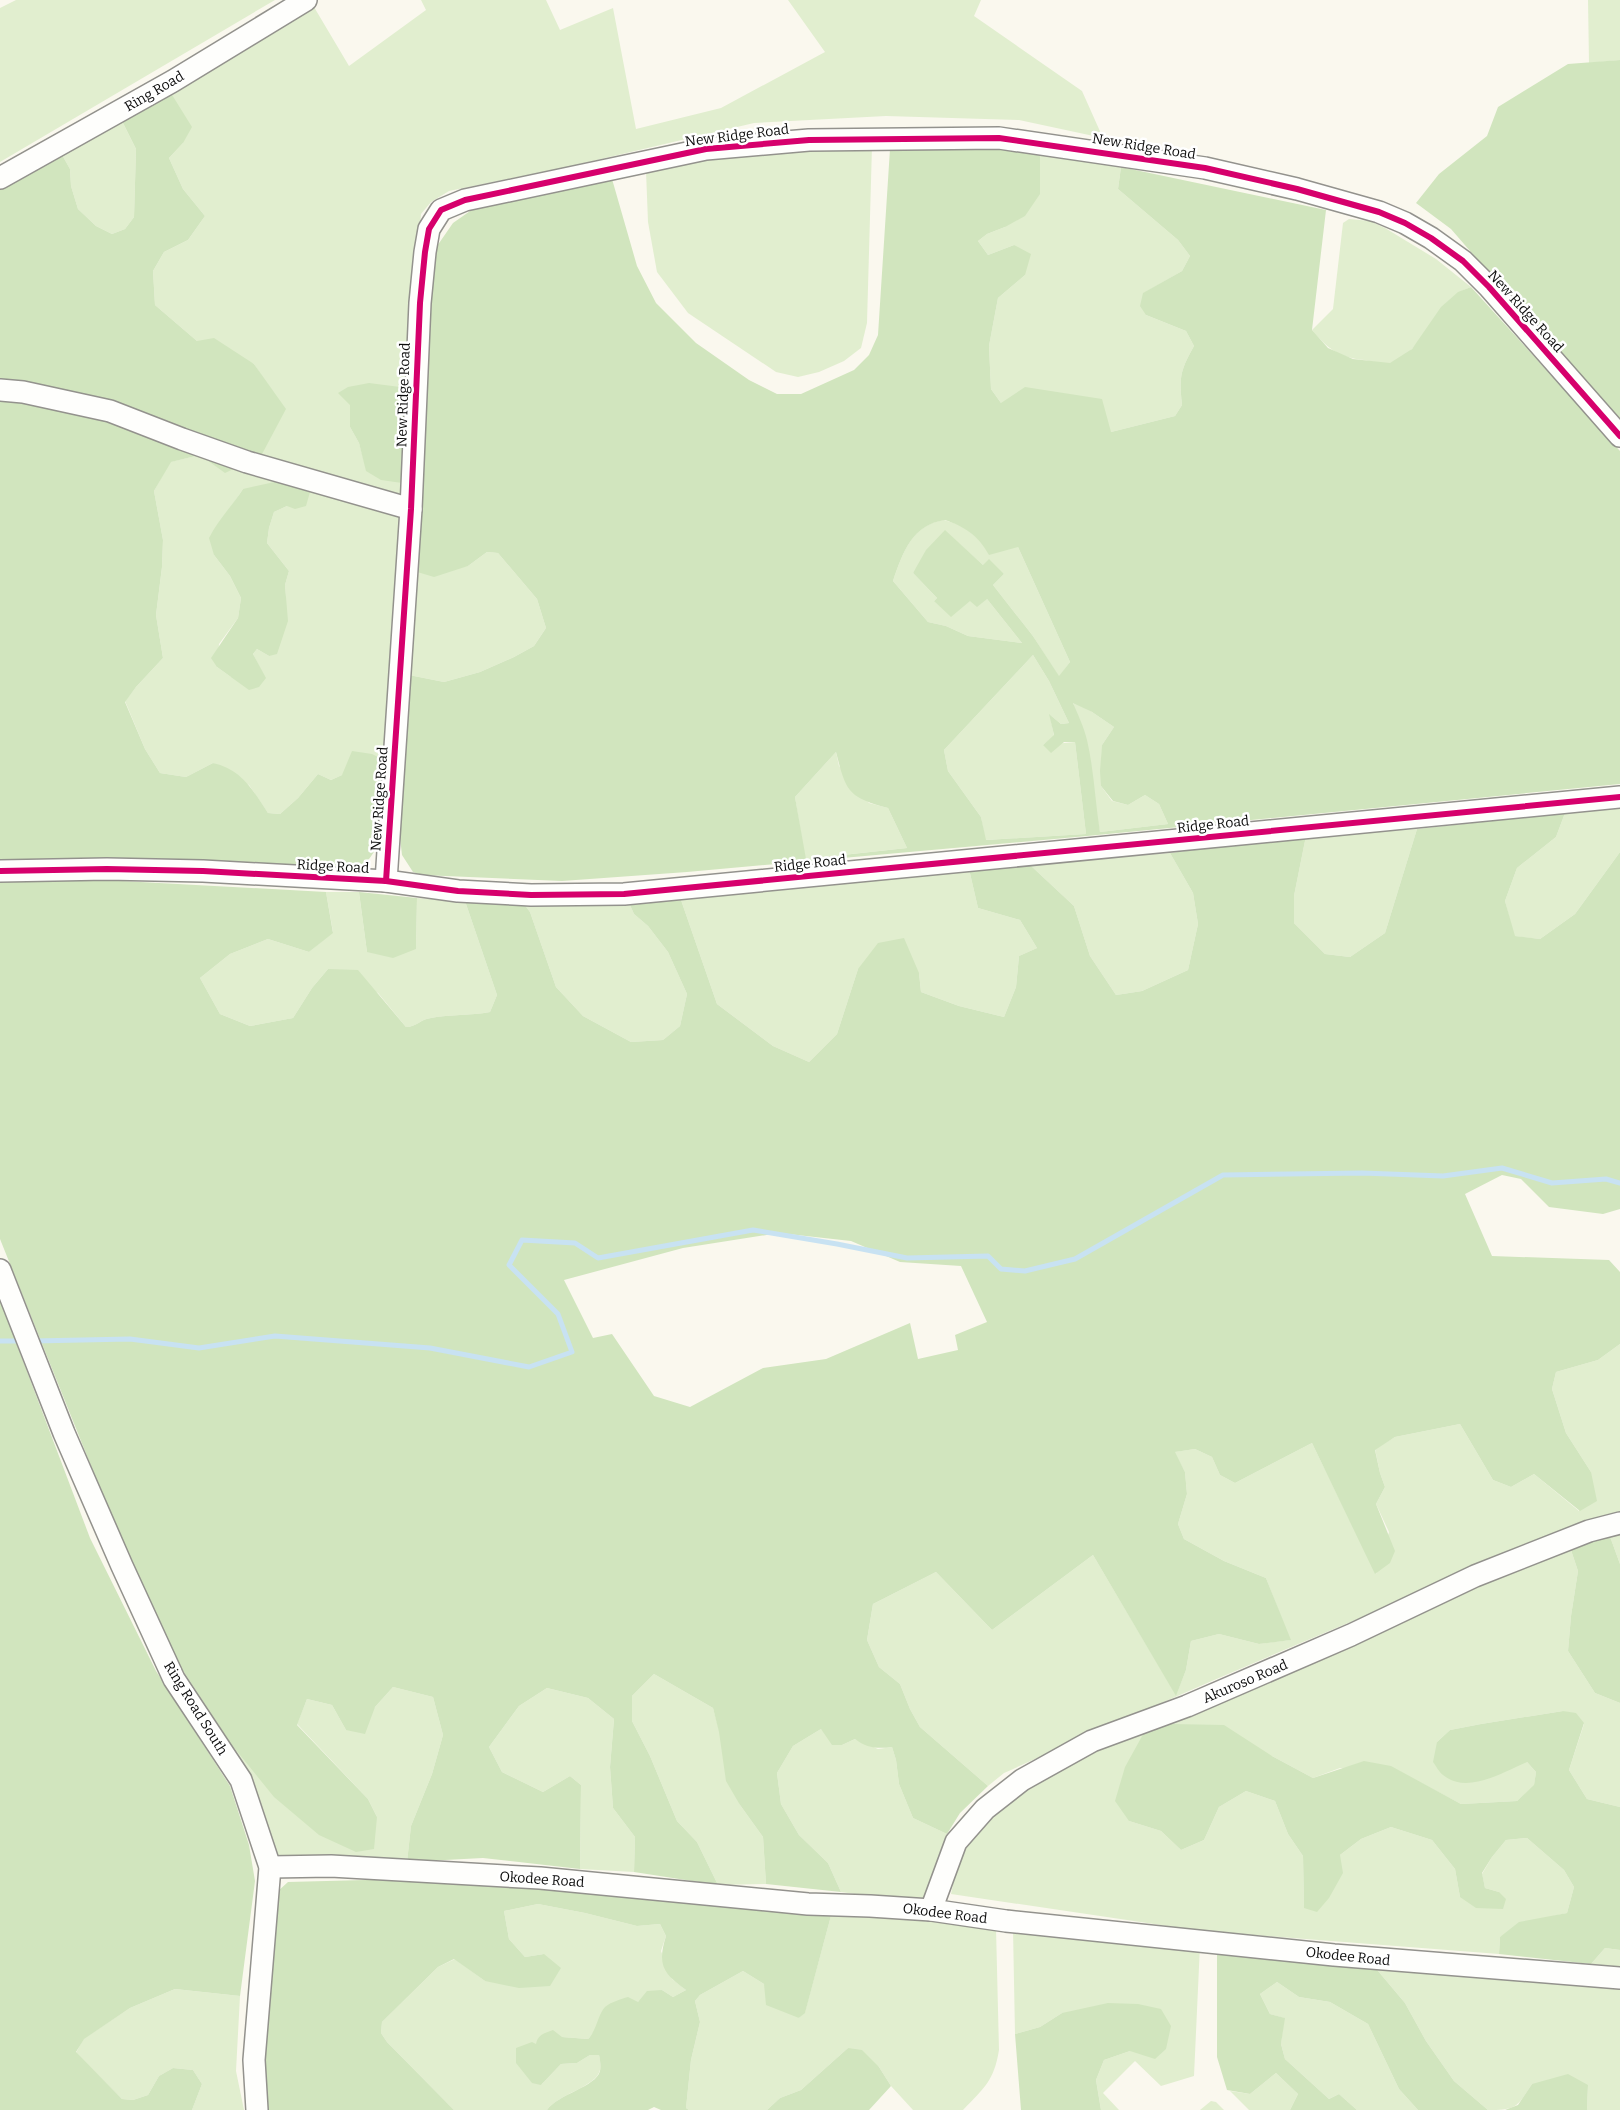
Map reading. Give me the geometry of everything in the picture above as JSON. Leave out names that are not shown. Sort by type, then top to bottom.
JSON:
[{"type":"street","name":"Ring Road","points":[[0,178],[173,81],[306,0]]},
{"type":"street","name":"New Ridge Road","points":[[386,881],[411,509],[420,303],[429,229],[441,210],[464,200],[706,149],[809,140],[999,138],[1205,168],[1297,189],[1379,212],[1405,223],[1431,238],[1462,261],[1489,287],[1620,436]]},
{"type":"street","points":[[0,390],[23,392],[110,411],[247,462],[411,509]]},
{"type":"street","name":"Ridge Road","points":[[0,871],[107,869],[202,871],[386,881],[458,891],[539,896],[663,891],[804,875],[1620,797]]},
{"type":"street","name":"Ring Road South","points":[[0,1270],[64,1433],[174,1679],[241,1780],[270,1868],[254,2060],[257,2110]]},
{"type":"street","name":"Akuroso Road","points":[[931,1910],[956,1842],[985,1809],[1022,1780],[1092,1741],[1187,1706],[1324,1647],[1475,1576],[1589,1531],[1620,1523]]},
{"type":"street","name":"Okodee Road","points":[[270,1868],[330,1866],[531,1877],[808,1904],[931,1910],[1006,1922],[1343,1956],[1620,1978]]},
{"type":"green space","points":[[16,0],[275,0],[0,162],[0,8]]},
{"type":"green space","points":[[421,0],[546,0],[560,30],[613,8],[636,129],[721,108],[825,52],[788,0],[981,0],[974,16],[1082,91],[1103,138],[1019,120],[886,116],[754,123],[567,167],[449,191],[431,202],[421,214],[408,388],[350,405],[350,427],[359,443],[367,471],[402,483],[404,490],[398,495],[261,456],[267,384],[254,364],[197,341],[155,305],[153,271],[164,252],[188,240],[205,216],[183,189],[169,158],[183,143],[169,90],[314,7],[349,66],[426,10]]},
{"type":"green space","points":[[1588,0],[1620,0],[1620,60],[1589,63]]},
{"type":"green space","points":[[1620,60],[1620,424],[1451,229],[1416,203],[1439,174],[1487,136],[1498,107],[1568,64]]},
{"type":"green space","points":[[169,90],[192,127],[183,143],[169,158],[183,189],[205,216],[188,240],[164,252],[153,271],[155,305],[197,341],[214,338],[254,364],[286,409],[261,456],[225,473],[200,455],[171,462],[154,491],[163,540],[162,567],[156,615],[163,658],[125,702],[145,749],[160,773],[186,777],[213,763],[223,766],[239,775],[257,796],[268,813],[280,814],[298,798],[318,774],[331,780],[342,775],[352,751],[372,754],[384,760],[378,843],[368,861],[352,873],[124,859],[0,859],[0,188],[61,153],[70,169],[71,186],[78,209],[96,226],[112,234],[125,229],[134,217],[136,149],[121,119]]},
{"type":"green space","points":[[121,119],[136,149],[134,217],[125,229],[112,234],[96,226],[78,209],[71,186],[70,169],[61,153]]},
{"type":"green space","points":[[900,144],[1040,150],[1040,194],[1025,216],[987,234],[978,241],[988,255],[1014,245],[1031,254],[1025,275],[998,298],[989,346],[991,389],[1001,403],[1025,387],[1102,399],[1111,432],[1175,416],[1182,405],[1181,381],[1183,368],[1194,346],[1186,331],[1146,315],[1140,306],[1143,293],[1182,271],[1190,256],[1178,240],[1118,189],[1121,167],[1326,210],[1312,330],[1328,348],[1353,359],[1390,363],[1412,349],[1441,307],[1458,292],[1471,287],[1620,451],[1620,784],[1087,836],[687,872],[562,881],[422,875],[413,872],[402,855],[399,829],[409,675],[444,682],[480,672],[534,646],[546,628],[537,599],[498,553],[487,552],[468,566],[434,577],[414,571],[431,272],[435,249],[453,223],[473,209],[612,179],[637,266],[656,303],[696,343],[749,380],[777,394],[801,394],[854,370],[869,355],[878,335],[890,149]],"holes":[[[945,520],[965,529],[976,537],[989,555],[1018,547],[1070,662],[1059,676],[1033,636],[993,585],[1004,574],[989,559],[983,565],[945,530],[926,550],[913,573],[937,598],[934,601],[951,617],[970,601],[977,607],[987,599],[1022,643],[968,636],[946,626],[928,622],[893,581],[910,542],[924,528]],[[1033,655],[1049,681],[1069,723],[1061,724],[1049,714],[1054,735],[1043,745],[1051,753],[1064,742],[1075,742],[1086,834],[986,840],[981,817],[948,771],[944,750]],[[1073,703],[1092,712],[1114,727],[1102,745],[1101,786],[1113,801],[1128,805],[1145,795],[1159,804],[1168,824],[1100,832],[1093,774],[1084,730]],[[836,752],[843,776],[850,790],[864,800],[888,808],[907,848],[806,859],[795,797]]]},
{"type":"green space","points":[[872,146],[867,323],[861,348],[844,361],[819,372],[798,377],[776,372],[688,313],[657,272],[648,222],[646,171],[701,157]]},
{"type":"green space","points":[[1040,150],[1072,155],[1121,167],[1118,189],[1178,240],[1190,256],[1182,271],[1144,293],[1146,315],[1186,331],[1194,346],[1183,368],[1181,381],[1182,405],[1175,416],[1111,432],[1001,403],[991,389],[989,346],[998,298],[1025,275],[1014,245],[988,255],[978,241],[987,234],[1005,227]]},
{"type":"green space","points":[[1349,219],[1370,221],[1385,228],[1436,259],[1471,287],[1457,294],[1446,303],[1413,348],[1403,357],[1391,363],[1385,364],[1347,357],[1334,351],[1312,330],[1333,309],[1343,223]]},
{"type":"green space","points":[[369,383],[408,388],[402,483],[381,480],[366,471],[359,443],[350,427],[350,405],[338,393],[348,387]]},
{"type":"green space","points":[[200,455],[245,464],[396,513],[400,520],[388,761],[331,780],[318,774],[298,798],[280,814],[268,813],[249,785],[213,763],[186,777],[160,773],[145,749],[125,701],[163,658],[156,615],[162,567],[163,540],[154,491],[170,462]],"holes":[[[243,489],[287,506],[274,512],[267,543],[289,571],[285,585],[286,600],[269,656],[257,649],[253,654],[265,678],[231,677],[217,667],[219,644],[238,618],[241,598],[230,576],[214,555],[233,504]]]},
{"type":"green space","points":[[279,481],[310,492],[306,506],[295,509],[287,506],[274,512],[269,528],[267,543],[289,571],[285,585],[288,621],[277,654],[269,656],[257,649],[253,654],[266,678],[259,687],[249,690],[217,667],[211,658],[238,618],[241,598],[230,576],[214,555],[209,538],[243,489]]},
{"type":"green space","points":[[944,520],[963,526],[982,542],[1018,547],[1070,662],[1059,677],[1033,636],[993,585],[1004,574],[983,565],[945,531],[913,573],[937,598],[934,601],[987,599],[1022,643],[968,636],[946,626],[928,622],[893,581],[905,550],[916,534],[933,523]]},
{"type":"green space","points":[[487,552],[498,553],[537,599],[546,628],[534,646],[480,672],[444,682],[409,675],[414,571],[468,566]]},
{"type":"green space","points":[[1033,655],[1049,681],[1069,723],[1061,724],[1050,715],[1054,736],[1043,745],[1075,742],[1086,834],[985,840],[981,817],[948,771],[944,750]]},
{"type":"green space","points":[[1073,702],[1114,727],[1102,745],[1101,786],[1112,801],[1128,805],[1145,795],[1159,804],[1168,824],[1100,832]]},
{"type":"green space","points":[[836,752],[839,766],[869,803],[888,808],[907,848],[805,859],[795,797]]},
{"type":"green space","points":[[1620,807],[1620,852],[1575,914],[1540,939],[1514,936],[1505,901],[1517,868],[1556,837],[1565,813]]},
{"type":"green space","points":[[1565,813],[1556,837],[1517,868],[1505,901],[1515,936],[1540,939],[1575,914],[1620,852],[1620,1209],[1603,1214],[1549,1207],[1521,1179],[1502,1175],[1465,1194],[1492,1256],[1609,1260],[1620,1272],[1620,1344],[1598,1360],[1556,1372],[1552,1389],[1566,1433],[1591,1472],[1597,1501],[1580,1511],[1534,1474],[1511,1487],[1493,1480],[1460,1424],[1395,1437],[1375,1450],[1385,1487],[1376,1504],[1395,1551],[1390,1563],[1375,1574],[1312,1443],[1235,1483],[1220,1475],[1212,1457],[1195,1449],[1175,1452],[1185,1472],[1187,1494],[1178,1524],[1184,1539],[1224,1561],[1266,1578],[1291,1640],[1259,1644],[1219,1634],[1191,1641],[1186,1670],[1176,1696],[1093,1555],[992,1630],[936,1572],[873,1604],[867,1640],[879,1667],[900,1684],[920,1727],[988,1786],[960,1813],[947,1834],[913,1818],[899,1784],[896,1760],[892,1747],[872,1747],[855,1739],[842,1745],[832,1745],[821,1729],[793,1746],[777,1773],[781,1804],[799,1835],[828,1863],[841,1892],[766,1884],[763,1837],[740,1805],[726,1781],[719,1732],[713,1708],[654,1674],[632,1696],[632,1721],[650,1756],[677,1821],[697,1842],[718,1885],[634,1872],[635,1837],[613,1808],[610,1767],[614,1719],[588,1698],[547,1688],[519,1706],[489,1747],[502,1772],[543,1792],[570,1776],[581,1785],[580,1869],[483,1858],[407,1862],[411,1826],[432,1774],[443,1735],[433,1697],[393,1687],[375,1707],[365,1734],[346,1730],[332,1705],[307,1699],[297,1725],[368,1799],[377,1817],[374,1849],[356,1852],[319,1835],[274,1797],[231,1744],[178,1663],[140,1588],[0,1239],[0,877],[11,875],[326,892],[333,933],[309,952],[268,939],[230,954],[200,978],[220,1014],[250,1026],[293,1018],[312,988],[328,969],[358,970],[406,1027],[431,1018],[490,1012],[497,995],[465,901],[524,904],[530,912],[556,987],[583,1016],[631,1042],[663,1040],[680,1026],[687,994],[668,952],[648,926],[634,914],[630,905],[681,900],[717,1004],[773,1046],[809,1062],[837,1034],[858,969],[878,943],[904,938],[919,973],[921,992],[959,1006],[1004,1017],[1016,987],[1019,956],[1037,948],[1020,920],[978,908],[969,869],[1029,864],[1074,906],[1090,956],[1116,995],[1142,991],[1188,970],[1198,924],[1193,893],[1170,853],[1306,836],[1294,896],[1294,923],[1325,954],[1350,957],[1385,933],[1417,829]],"holes":[[[779,1233],[851,1241],[900,1262],[961,1266],[987,1322],[955,1335],[958,1350],[918,1359],[910,1323],[826,1359],[763,1368],[690,1407],[654,1396],[612,1334],[593,1338],[564,1280],[683,1248]]]},
{"type":"green space","points":[[1417,829],[1385,933],[1350,957],[1325,954],[1294,923],[1294,896],[1306,836]]},
{"type":"green space","points":[[1170,853],[1193,893],[1198,924],[1188,970],[1142,991],[1116,995],[1090,956],[1074,906],[1029,864]]},
{"type":"green space","points":[[969,869],[978,908],[1020,920],[1037,948],[1019,956],[1016,987],[1004,1017],[959,1006],[921,992],[919,973],[858,969],[837,1034],[809,1062],[773,1046],[717,1004],[681,900],[803,884]]},
{"type":"green space","points":[[326,892],[359,892],[367,952],[416,949],[417,898],[465,901],[497,995],[490,1012],[431,1018],[406,1027],[378,993],[328,969],[312,988],[293,1018],[250,1026],[220,1014],[200,978],[230,954],[268,939],[309,952],[333,932]]},
{"type":"green space","points":[[359,892],[417,898],[416,949],[393,958],[367,952]]},
{"type":"green space","points":[[524,904],[630,905],[634,914],[648,926],[668,952],[687,994],[680,1026],[663,1040],[631,1042],[583,1016],[556,987],[530,912]]},
{"type":"green space","points":[[0,1300],[90,1538],[156,1671],[230,1786],[249,1845],[255,1881],[240,1996],[175,1989],[130,2008],[84,2039],[76,2052],[122,2099],[133,2100],[148,2095],[159,2076],[173,2068],[193,2070],[202,2084],[192,2110],[0,2110]]},
{"type":"green space","points":[[1620,1344],[1620,1514],[1465,1575],[1233,1672],[1004,1773],[988,1786],[920,1727],[900,1684],[879,1667],[867,1640],[873,1604],[936,1572],[992,1630],[1093,1555],[1176,1695],[1186,1670],[1191,1641],[1219,1634],[1259,1644],[1290,1640],[1266,1578],[1224,1561],[1184,1539],[1178,1524],[1187,1494],[1185,1472],[1174,1452],[1195,1449],[1212,1457],[1220,1475],[1235,1483],[1312,1443],[1376,1574],[1389,1532],[1376,1504],[1385,1487],[1375,1449],[1395,1437],[1460,1424],[1493,1480],[1511,1487],[1534,1474],[1579,1511],[1591,1472],[1566,1433],[1552,1389],[1556,1372],[1598,1360]]},
{"type":"green space","points":[[1620,1528],[1620,1564],[1608,1531]]},
{"type":"green space","points":[[1608,1531],[1620,1564],[1620,1703],[1595,1693],[1568,1651],[1578,1571],[1569,1544]]},
{"type":"green space","points":[[1569,1544],[1578,1571],[1568,1651],[1595,1693],[1620,1703],[1620,1807],[1587,1799],[1569,1770],[1584,1724],[1563,1711],[1450,1730],[1437,1742],[1507,1770],[1526,1761],[1536,1772],[1534,1786],[1517,1801],[1461,1804],[1391,1767],[1340,1768],[1313,1778],[1272,1756],[1129,1821],[1161,1831],[1181,1850],[1204,1840],[1219,1807],[1246,1791],[1275,1801],[1288,1834],[1303,1856],[1304,1908],[1340,1855],[1361,1839],[1391,1827],[1432,1840],[1455,1869],[1460,1897],[1499,1892],[1485,1888],[1482,1874],[1492,1857],[1506,1840],[1527,1838],[1564,1870],[1574,1887],[1567,1913],[1545,1918],[1500,1937],[1499,1954],[1201,1931],[951,1894],[959,1857],[978,1826],[997,1807],[1083,1755]]},
{"type":"green space","points":[[178,1663],[231,1744],[377,1817],[368,1799],[297,1724],[307,1699],[332,1705],[346,1730],[375,1707],[393,1687],[433,1697],[443,1735],[432,1774],[411,1826],[407,1862],[278,1860],[229,1746]]},
{"type":"green space","points":[[654,1674],[713,1708],[740,1805],[763,1837],[766,1884],[718,1885],[697,1842],[677,1821],[650,1756],[632,1721],[632,1696]]},
{"type":"green space","points":[[547,1688],[588,1698],[614,1719],[610,1767],[613,1808],[635,1837],[634,1872],[580,1869],[581,1785],[570,1776],[543,1792],[502,1772],[489,1747],[519,1706]]},
{"type":"green space","points":[[1563,1711],[1576,1713],[1584,1723],[1569,1770],[1587,1799],[1620,1807],[1620,1950],[1605,1948],[1591,1964],[1499,1954],[1500,1937],[1519,1922],[1567,1913],[1574,1887],[1564,1870],[1527,1838],[1506,1840],[1482,1873],[1485,1888],[1499,1892],[1506,1899],[1503,1909],[1476,1908],[1460,1897],[1455,1869],[1432,1840],[1391,1827],[1361,1839],[1340,1855],[1343,1873],[1329,1898],[1317,1912],[1304,1908],[1303,1856],[1288,1834],[1275,1801],[1246,1791],[1219,1807],[1204,1840],[1181,1850],[1161,1831],[1129,1821],[1115,1801],[1125,1767],[1146,1729],[1171,1724],[1224,1725],[1272,1756],[1313,1778],[1364,1761],[1391,1766],[1461,1804],[1517,1801],[1534,1785],[1536,1772],[1527,1762],[1485,1780],[1463,1783],[1453,1781],[1442,1774],[1433,1762],[1437,1742],[1450,1730]]},
{"type":"green space","points":[[821,1729],[842,1745],[855,1739],[878,1749],[892,1747],[896,1760],[899,1784],[913,1818],[947,1834],[938,1857],[927,1900],[911,1902],[841,1892],[828,1863],[799,1835],[781,1804],[777,1773],[793,1746]]},
{"type":"green space","points":[[403,1879],[832,1912],[805,2013],[799,2018],[766,2005],[764,1984],[743,1971],[700,1995],[695,2001],[700,2022],[691,2060],[686,2108],[689,2110],[661,2110],[654,2107],[648,2110],[547,2110],[559,2099],[592,2082],[597,2077],[600,2071],[599,2055],[590,2055],[577,2063],[561,2064],[541,2085],[532,2083],[516,2063],[516,2048],[532,2042],[536,2044],[540,2036],[553,2030],[562,2037],[588,2039],[603,2010],[610,2004],[628,1997],[638,2002],[647,1991],[662,1990],[673,1997],[686,1990],[664,1968],[662,1954],[666,1936],[660,1924],[637,1926],[538,1904],[504,1911],[509,1939],[525,1957],[544,1954],[561,1968],[550,1986],[519,1988],[485,1981],[454,1959],[438,1967],[382,2022],[381,2033],[387,2042],[454,2110],[265,2110],[262,2078],[271,1992],[277,1892],[288,1882]]},
{"type":"green space","points":[[538,1904],[637,1926],[660,1924],[666,1936],[661,1951],[672,1979],[686,1990],[673,1997],[662,1990],[638,2002],[594,2032],[588,2039],[562,2037],[541,2085],[561,2064],[577,2063],[590,2055],[599,2054],[600,2070],[592,2081],[559,2099],[547,2110],[454,2110],[387,2042],[381,2033],[382,2022],[438,1967],[455,1959],[485,1981],[544,1954],[525,1957],[509,1939],[504,1911]]},
{"type":"green space","points":[[832,1912],[996,1928],[999,2050],[997,2061],[987,2083],[963,2110],[913,2110],[891,2086],[879,2067],[848,2048],[801,2090],[780,2098],[767,2110],[689,2110],[686,2108],[691,2060],[700,2022],[695,2001],[700,1995],[743,1971],[764,1984],[799,2018],[805,2012]]},
{"type":"green space","points":[[1013,1929],[1200,1945],[1194,2076],[1161,2086],[1135,2061],[1103,2093],[1119,2110],[1101,2110],[1096,2080],[1104,2060],[1130,2051],[1062,2013],[1040,2027],[1015,2034]]},
{"type":"green space","points":[[1605,1948],[1620,1950],[1620,1967],[1591,1964]]},
{"type":"green space","points":[[1217,1952],[1373,1965],[1405,2003],[1426,2041],[1454,2081],[1488,2110],[1418,2110],[1399,2089],[1368,2024],[1330,2002],[1299,1997],[1277,1982],[1260,1994],[1270,2014],[1285,2018],[1281,2044],[1285,2059],[1329,2099],[1339,2094],[1357,2110],[1290,2110],[1298,2094],[1276,2073],[1250,2094],[1227,2090],[1217,2057]]},
{"type":"green space","points":[[1373,1965],[1620,1985],[1620,2110],[1587,2110],[1588,2085],[1532,2084],[1515,2106],[1505,2109],[1488,2110],[1454,2081],[1426,2041],[1405,2003]]},
{"type":"green space","points":[[1277,1982],[1299,1997],[1330,2002],[1368,2024],[1399,2089],[1418,2110],[1357,2110],[1339,2094],[1329,2099],[1285,2059],[1281,2044],[1284,2018],[1270,2014],[1260,1994]]},
{"type":"green space","points":[[175,1989],[240,1996],[236,2071],[244,2110],[192,2110],[202,2084],[193,2070],[173,2068],[159,2076],[148,2095],[133,2100],[122,2099],[76,2053],[83,2039],[130,2008]]},
{"type":"green space","points":[[1108,2003],[1138,2004],[1161,2009],[1171,2026],[1166,2049],[1155,2059],[1130,2051],[1104,2060],[1096,2080],[1101,2110],[1021,2110],[1015,2034],[1040,2027],[1062,2013]]},
{"type":"green space","points":[[848,2048],[862,2050],[879,2067],[891,2086],[869,2110],[767,2110],[780,2098],[801,2090]]},
{"type":"green space","points":[[1276,2073],[1298,2094],[1290,2110],[1249,2110],[1230,2091],[1250,2094]]},
{"type":"green space","points":[[1568,2074],[1588,2085],[1587,2110],[1505,2110],[1518,2105],[1532,2084]]},
{"type":"green space","points":[[1211,2101],[1216,2102],[1224,2110],[1200,2110]]},
{"type":"waterway","points":[[34,1341],[130,1339],[199,1348],[275,1336],[430,1348],[529,1367],[572,1352],[558,1314],[509,1265],[522,1240],[575,1243],[598,1258],[753,1230],[907,1258],[988,1256],[1001,1269],[1025,1271],[1075,1259],[1223,1175],[1362,1173],[1443,1176],[1502,1168],[1552,1183],[1606,1179],[1620,1183]]},
{"type":"waterway","points":[[0,1341],[23,1341]]},
{"type":"cycle path","points":[[386,881],[411,509],[420,303],[425,252],[429,229],[441,210],[465,200],[706,149],[809,140],[999,138],[1205,168],[1297,189],[1379,212],[1405,223],[1431,238],[1463,261],[1489,287],[1620,436]]},
{"type":"cycle path","points":[[0,871],[107,869],[203,871],[386,881],[458,891],[531,895],[624,894],[1620,797]]}]
